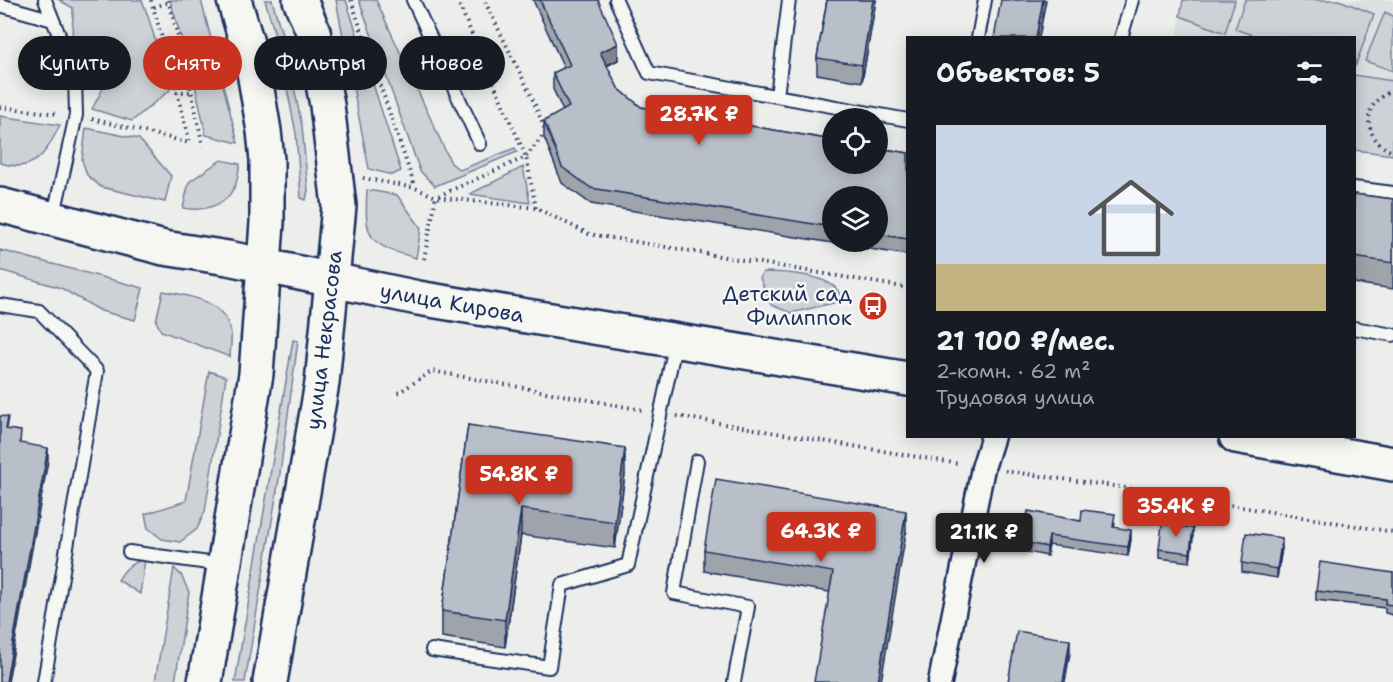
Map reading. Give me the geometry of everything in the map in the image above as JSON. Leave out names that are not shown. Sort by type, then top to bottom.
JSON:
[{"type":"main road","points":[[205,682],[256,374],[267,223],[267,160],[264,131],[252,60],[234,0]]},
{"type":"main road","name":"улица Некрасова","points":[[270,682],[322,383],[339,206],[327,105],[313,31],[300,0]]},
{"type":"main road","name":"улица Кирова","points":[[0,205],[164,248],[418,298],[906,379]]},
{"type":"main road","points":[[1247,438],[1393,464]]},
{"type":"street","points":[[940,682],[983,468],[992,438]]},
{"type":"lane","points":[[45,0],[75,75],[76,115],[53,219]]},
{"type":"lane","points":[[413,0],[480,144]]},
{"type":"lane","points":[[616,0],[650,73],[906,120]]},
{"type":"lane","points":[[777,96],[789,0]]},
{"type":"lane","points":[[978,36],[985,0]]},
{"type":"lane","points":[[1122,36],[1132,0]]},
{"type":"lane","points":[[0,5],[53,20]]},
{"type":"lane","points":[[1356,188],[1393,193]]},
{"type":"lane","points":[[0,305],[39,311],[98,371],[44,682]]},
{"type":"lane","points":[[1356,328],[1393,335]]},
{"type":"lane","points":[[432,650],[549,668],[562,585],[628,565],[676,341]]},
{"type":"lane","points":[[697,461],[674,593],[748,607],[734,682]]},
{"type":"lane","points":[[129,552],[225,566]]},
{"type":"path","points":[[151,0],[162,36]]},
{"type":"path","points":[[351,0],[415,188]]},
{"type":"path","points":[[457,0],[526,157],[536,208]]},
{"type":"path","points":[[436,197],[526,157],[546,132],[531,94],[484,0]]},
{"type":"path","points":[[154,7],[168,1],[178,36]]},
{"type":"path","points":[[1393,91],[1374,103],[1369,123],[1376,142],[1393,152]]},
{"type":"path","points":[[190,143],[176,92],[191,92],[203,146]]},
{"type":"path","points":[[356,177],[415,188],[436,197],[536,208],[589,234],[906,288]]},
{"type":"path","points":[[424,259],[436,197]]},
{"type":"path","points":[[398,393],[432,371],[659,413],[983,468],[1120,487],[1393,532]]},
{"type":"shaded area","points":[[59,0],[142,0],[154,36],[143,36],[143,90],[170,90],[132,121],[92,109],[102,90],[131,90],[131,36],[72,36],[73,8]]},
{"type":"shaded area","points":[[170,0],[201,0],[210,36],[181,36]]},
{"type":"shaded area","points":[[265,0],[272,0],[282,36],[275,36]]},
{"type":"shaded area","points":[[336,0],[346,0],[358,36],[343,36]]},
{"type":"shaded area","points":[[359,0],[376,0],[399,50],[399,90],[417,90],[451,163],[460,170],[515,148],[517,152],[435,186],[420,171],[387,78],[387,36],[372,36]]},
{"type":"shaded area","points":[[1183,0],[1393,0],[1393,80],[1356,73],[1356,36],[1177,36]]},
{"type":"shaded area","points":[[1183,0],[1235,0],[1225,33],[1180,16]]},
{"type":"shaded area","points":[[1245,0],[1339,0],[1374,14],[1356,64],[1356,36],[1255,36],[1235,29]]},
{"type":"shaded area","points":[[1385,12],[1393,16],[1393,71],[1365,61]]},
{"type":"shaded area","points":[[1356,75],[1393,81],[1393,155],[1356,150]]},
{"type":"shaded area","points":[[196,90],[224,90],[238,143],[206,135]]},
{"type":"shaded area","points":[[287,90],[295,90],[302,126],[308,190],[306,200],[301,198],[296,133]]},
{"type":"shaded area","points":[[354,90],[375,90],[401,171],[392,175],[369,169]]},
{"type":"shaded area","points":[[0,116],[60,125],[50,144],[38,159],[22,166],[12,166],[0,163]]},
{"type":"shaded area","points":[[86,128],[139,139],[171,176],[165,202],[101,187],[87,175],[82,160]]},
{"type":"shaded area","points":[[221,160],[240,164],[236,183],[230,194],[212,207],[183,208],[189,182]]},
{"type":"shaded area","points":[[523,167],[530,203],[470,194]]},
{"type":"shaded area","points":[[367,190],[397,195],[421,228],[416,258],[388,249],[373,238],[367,220]]},
{"type":"shaded area","points":[[0,250],[143,288],[135,320],[101,311],[61,288],[0,270]]},
{"type":"shaded area","points":[[763,272],[817,278],[835,287],[840,294],[837,302],[791,313],[771,305],[760,278]]},
{"type":"shaded area","points":[[163,291],[195,298],[222,313],[231,333],[230,357],[161,331],[156,321]]},
{"type":"shaded area","points":[[293,340],[298,341],[280,473],[245,682],[235,682]]},
{"type":"shaded area","points":[[209,371],[226,377],[205,511],[197,529],[180,542],[162,539],[148,528],[145,514],[186,501]]},
{"type":"shaded area","points":[[145,559],[140,594],[118,580],[129,566]]},
{"type":"shaded area","points":[[174,568],[181,575],[189,592],[175,682],[155,682]]},
{"type":"building","points":[[540,0],[598,0],[618,44],[600,52],[618,88],[641,107],[822,138],[822,174],[888,174],[888,150],[906,153],[906,239],[888,236],[888,186],[822,186],[822,225],[591,188],[562,167],[544,121],[569,107],[553,73],[570,65]]},
{"type":"building","points":[[827,0],[873,0],[862,65],[817,58]]},
{"type":"building","points":[[1001,0],[1043,0],[1036,36],[994,36]]},
{"type":"building","points":[[1356,194],[1393,199],[1393,263],[1356,257]]},
{"type":"building","points":[[0,416],[8,417],[6,429],[21,431],[20,443],[48,448],[6,682],[0,682]]},
{"type":"building","points":[[468,425],[625,448],[615,522],[521,509],[505,620],[442,611]]},
{"type":"building","points":[[716,479],[906,511],[878,682],[814,682],[833,572],[704,550]]},
{"type":"building","points":[[1082,510],[1115,514],[1113,527],[1131,530],[1128,547],[1049,536],[1047,547],[1023,542],[1028,511],[1081,521]]},
{"type":"building","points":[[1162,524],[1193,528],[1190,553],[1159,549]]},
{"type":"building","points":[[1246,533],[1282,538],[1277,569],[1242,563]]},
{"type":"building","points":[[1320,562],[1393,573],[1393,605],[1385,604],[1386,599],[1316,591]]},
{"type":"building","points":[[1017,631],[1070,640],[1063,682],[1008,682]]},
{"type":"place","name":"Детский сад Филиппок","points":[[873,306]]}]
